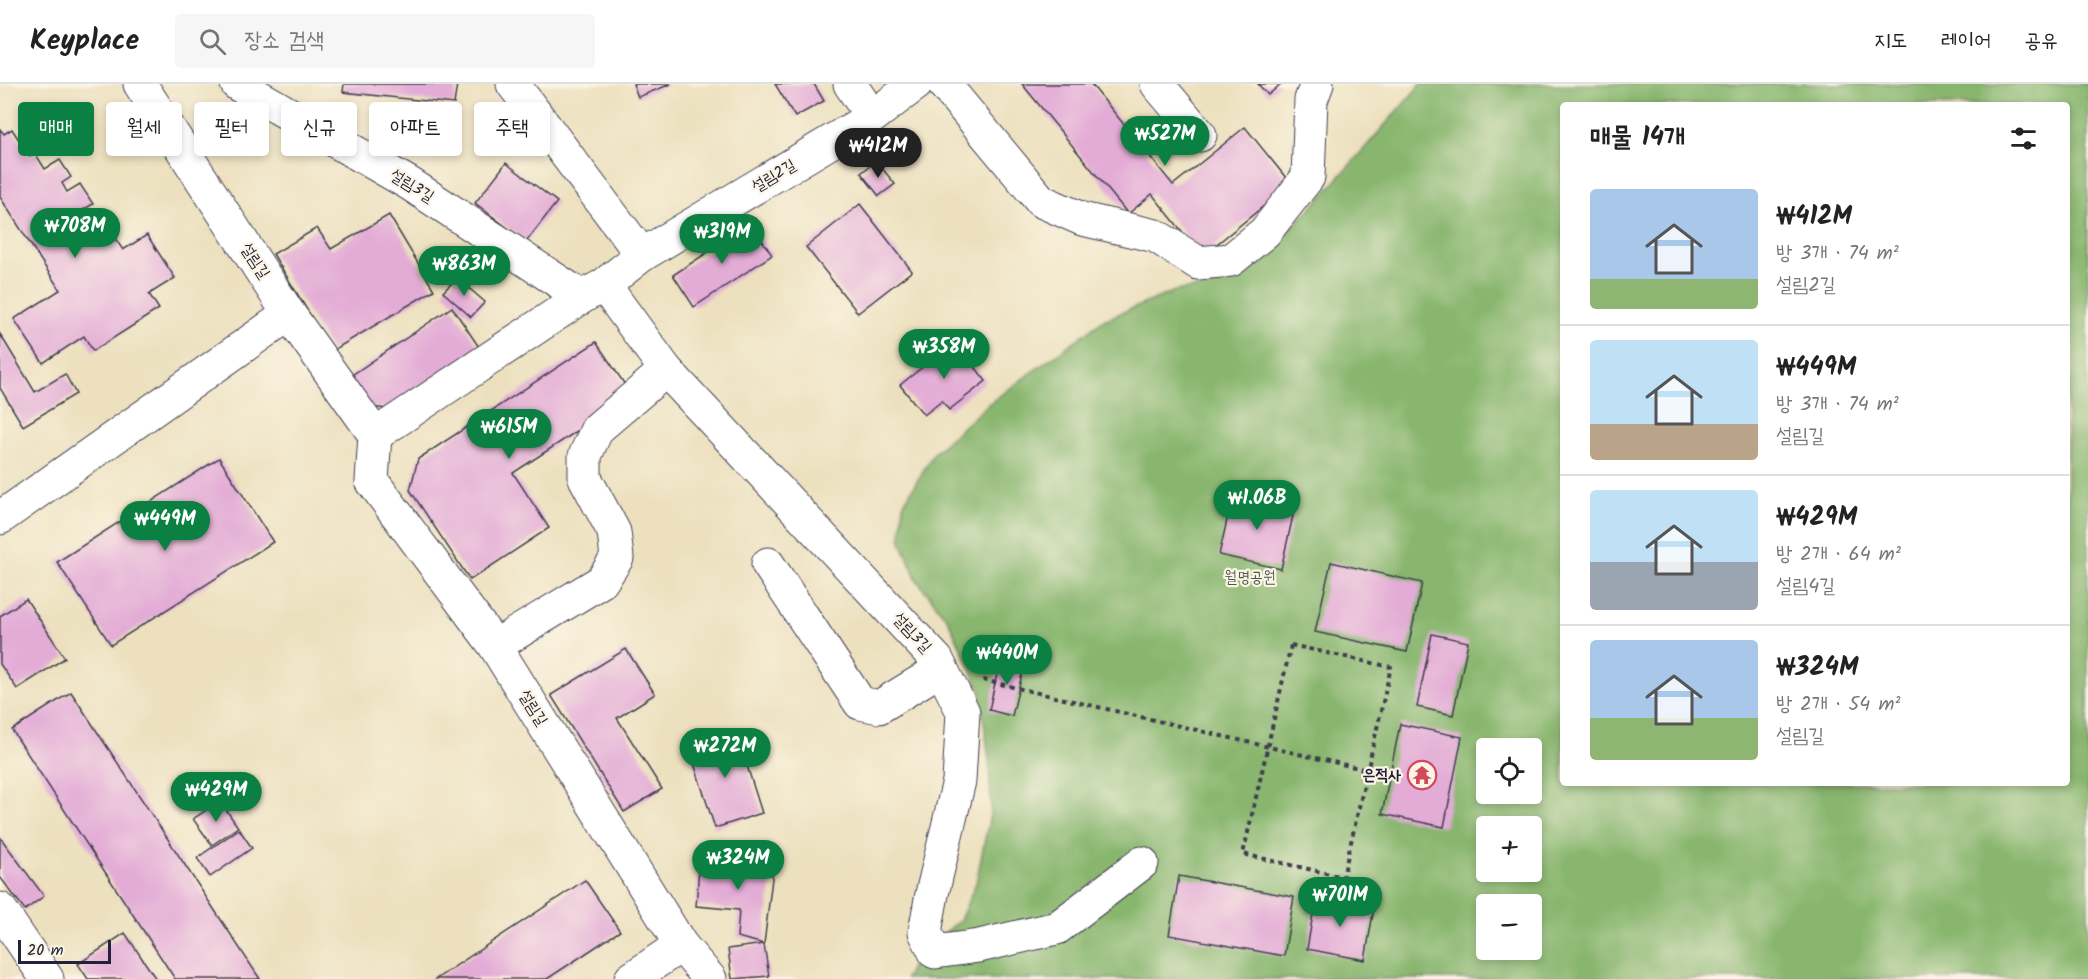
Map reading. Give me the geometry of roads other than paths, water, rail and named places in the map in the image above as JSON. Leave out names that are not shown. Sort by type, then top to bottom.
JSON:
[{"type":"street","name":"설림길","points":[[140,84],[289,314],[375,435],[372,481],[495,646],[681,945],[710,979]]},
{"type":"street","name":"설림3길","points":[[237,84],[593,291],[937,660],[963,712],[959,781],[925,932],[935,952],[979,946],[1057,928],[1142,863]]},
{"type":"street","points":[[513,84],[642,255]]},
{"type":"street","points":[[850,84],[872,117]]},
{"type":"street","name":"설림2길","points":[[593,291],[642,255],[872,117],[916,84]]},
{"type":"street","points":[[944,84],[1041,201],[1082,219],[1156,236],[1198,263],[1231,260],[1265,232],[1308,177],[1311,100],[1317,84]]},
{"type":"street","points":[[1157,84],[1200,135]]},
{"type":"street","points":[[375,435],[593,291]]},
{"type":"street","points":[[0,518],[289,314]]},
{"type":"street","points":[[495,646],[602,581],[617,558],[614,532],[585,478],[585,456],[597,429],[666,370]]},
{"type":"street","points":[[768,564],[860,703],[879,707],[942,669]]},
{"type":"street","points":[[0,909],[47,979]]},
{"type":"street","points":[[631,979],[681,945]]},
{"type":"place","name":"은적사","points":[[1422,775]]},
{"type":"park label","name":"월명공원","points":[[1250,577]]}]
